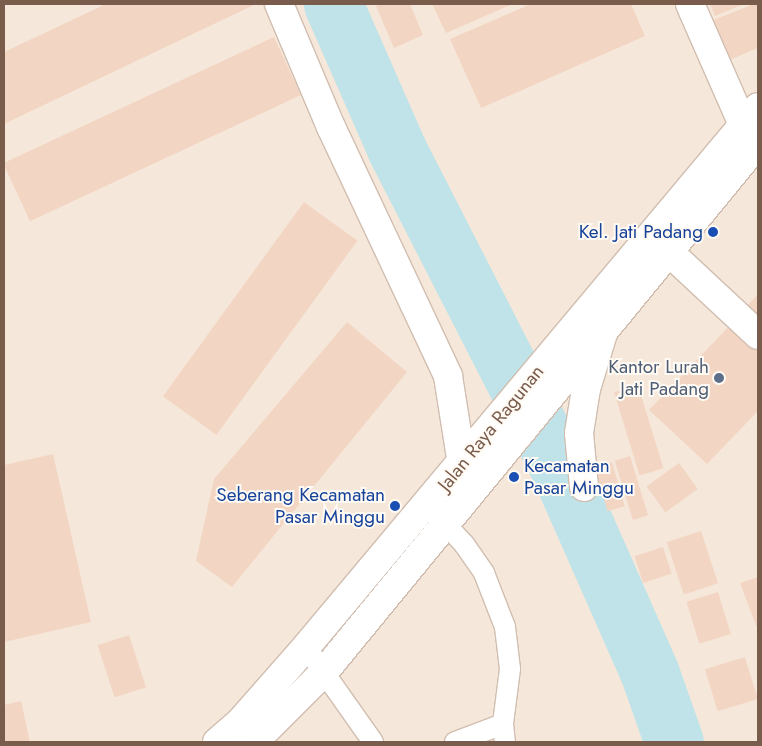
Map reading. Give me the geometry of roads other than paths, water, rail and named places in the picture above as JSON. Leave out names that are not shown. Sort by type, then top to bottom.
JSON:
[{"type":"main road","points":[[279,4],[331,127],[448,376],[462,464],[474,490]]},
{"type":"main road","points":[[690,4],[754,130]]},
{"type":"main road","name":"Jalan Raya Ragunan","points":[[217,742],[241,720],[306,647],[436,514],[474,490],[496,445],[571,349],[661,244],[754,130]]},
{"type":"main road","points":[[661,244],[758,335]]},
{"type":"main road","name":"Jalan Raya Ragunan","points":[[571,349],[604,329],[661,244]]},
{"type":"main road","points":[[584,487],[579,433],[586,389],[604,329]]},
{"type":"main road","name":"Jalan Raya Ragunan","points":[[254,742],[324,672],[436,514],[462,464],[496,445]]},
{"type":"lane","points":[[436,514],[484,574],[505,627],[510,669],[504,733],[455,742]]},
{"type":"lane","points":[[306,647],[374,742]]},
{"type":"waterway","points":[[333,4],[397,150],[558,465],[650,674],[674,742]]},
{"type":"place","name":"Kel. Jati Padang","points":[[713,232]]},
{"type":"place","name":"Kantor Lurah Jati Padang","points":[[719,378]]},
{"type":"place","name":"Kecamatan Pasar Minggu","points":[[514,477]]},
{"type":"place","name":"Seberang Kecamatan Pasar Minggu","points":[[395,506]]}]
